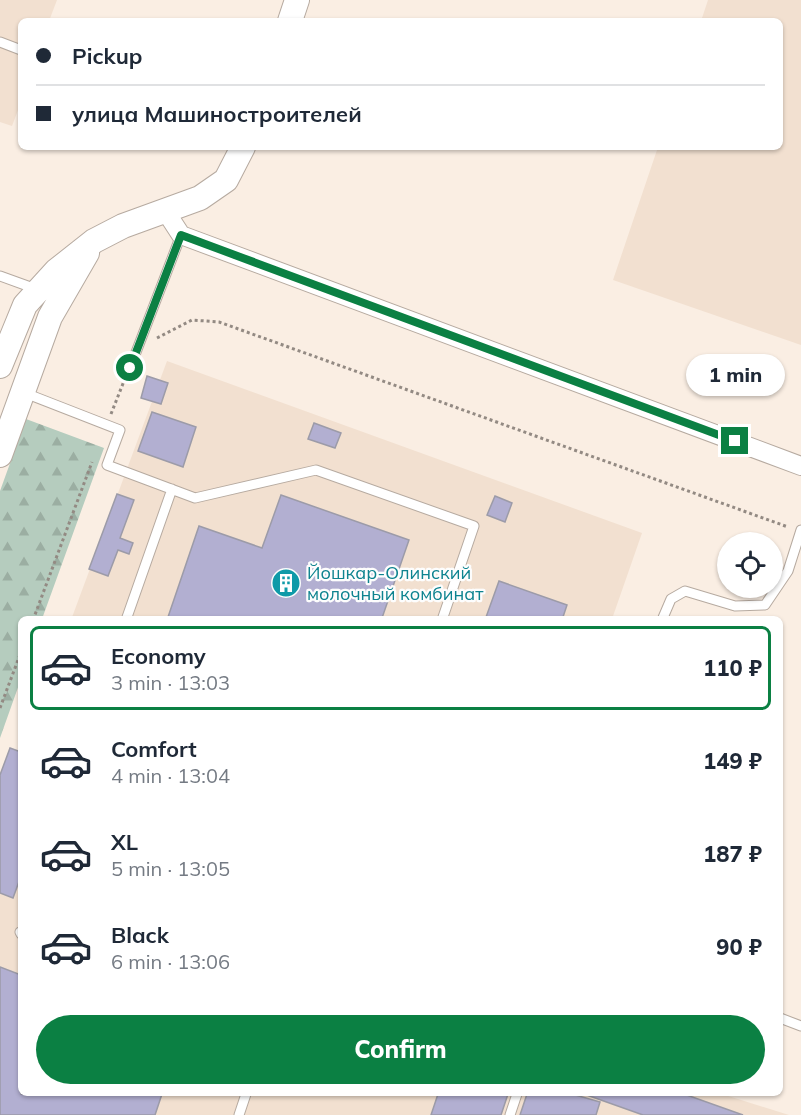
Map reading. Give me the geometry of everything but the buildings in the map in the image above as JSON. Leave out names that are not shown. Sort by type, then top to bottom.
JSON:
[{"type":"street","points":[[291,18],[297,0]]},
{"type":"street","points":[[0,366],[25,304],[56,271],[94,241],[123,226],[200,198],[226,180],[241,150]]},
{"type":"street","points":[[166,212],[181,235],[801,466]]},
{"type":"street","points":[[0,455],[50,317],[94,241]]},
{"type":"lane","points":[[0,42],[18,49]]},
{"type":"lane","points":[[130,368],[181,235]]},
{"type":"lane","points":[[0,276],[39,289]]},
{"type":"lane","points":[[22,393],[120,430],[107,465],[195,498],[316,470],[474,526],[443,616]]},
{"type":"lane","points":[[127,616],[171,489]]},
{"type":"lane","points":[[664,616],[671,599],[685,591],[735,606],[765,605],[788,571],[801,531]]},
{"type":"lane","points":[[783,1019],[801,1026]]},
{"type":"lane","points":[[239,1115],[245,1096]]},
{"type":"lane","points":[[510,1115],[516,1096]]},
{"type":"path","points":[[152,341],[192,320],[219,322],[801,531]]},
{"type":"path","points":[[106,425],[130,368]]},
{"type":"path","points":[[35,616],[94,458]]},
{"type":"path","points":[[0,708],[18,660]]},
{"type":"shaded area","points":[[0,0],[57,0],[50,18],[18,18],[18,110],[12,126],[0,122]]},
{"type":"shaded area","points":[[708,0],[801,0],[801,345],[613,280],[657,150],[783,150],[783,18],[702,18]]},
{"type":"shaded area","points":[[167,361],[642,533],[613,616],[72,616]]},
{"type":"shaded area","points":[[10,748],[18,751],[18,1096],[728,1096],[789,1115],[0,1115],[0,775]]},
{"type":"green space","points":[[26,419],[104,448],[43,616],[18,616],[18,687],[0,738],[0,491]]},
{"type":"place","name":"Йошкар-Олинский молочный комбинат","points":[[286,583]]},
{"type":"route","points":[[130,368],[181,235],[735,441]]}]
